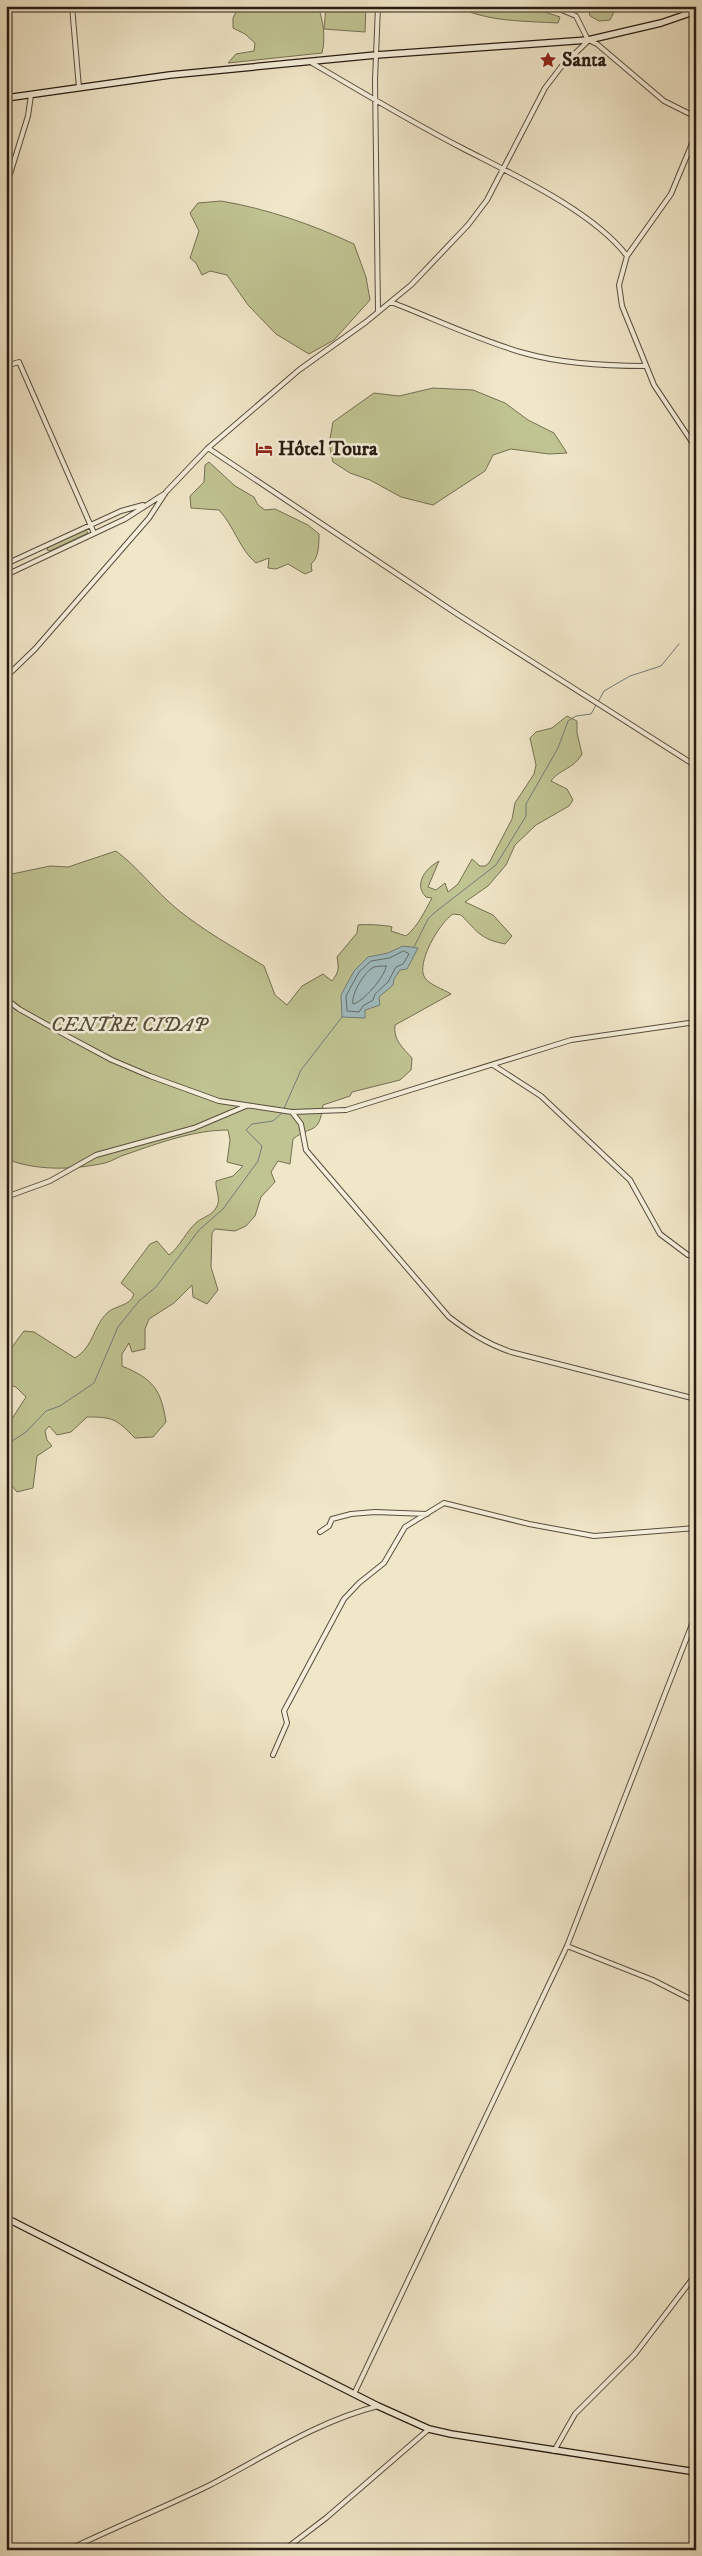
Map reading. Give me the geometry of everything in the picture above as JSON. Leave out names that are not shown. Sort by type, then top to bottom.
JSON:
[{"type":"main road","points":[[6,98],[170,75],[312,63],[376,55],[588,40],[662,23],[696,11]]},
{"type":"main road","points":[[6,2218],[378,2406],[429,2428],[451,2434],[554,2451],[696,2472]]},
{"type":"street","points":[[72,6],[79,88]]},
{"type":"street","points":[[378,6],[376,55],[378,312]]},
{"type":"street","points":[[552,6],[576,16],[588,40],[664,101],[696,117]]},
{"type":"street","points":[[6,677],[35,649],[76,603],[149,518],[166,492],[208,448],[299,370],[378,312],[411,285],[468,226],[487,200],[545,88],[561,67],[588,40]]},
{"type":"street","points":[[312,63],[376,101],[462,148],[504,168],[614,239],[627,256]]},
{"type":"street","points":[[6,187],[28,116],[31,95]]},
{"type":"street","points":[[696,134],[671,194],[627,256],[619,286],[622,306],[654,385],[696,448]]},
{"type":"street","points":[[391,302],[451,327],[525,353],[590,364],[646,366]]},
{"type":"street","points":[[6,366],[19,362],[94,533]]},
{"type":"street","points":[[208,448],[601,707],[696,766]]},
{"type":"street","points":[[6,575],[126,519],[166,492]]},
{"type":"street","points":[[12,572],[7,563],[121,511],[145,505]]},
{"type":"street","points":[[43,547],[47,555]]},
{"type":"street","points":[[6,999],[19,1009],[112,1060],[194,1092],[246,1106],[286,1112],[346,1110],[571,1040],[696,1022]]},
{"type":"street","points":[[493,1065],[541,1096],[630,1180],[660,1234],[688,1255],[696,1256]]},
{"type":"street","points":[[6,1197],[50,1180],[96,1156],[194,1128],[246,1106]]},
{"type":"street","points":[[292,1112],[301,1124],[306,1150],[312,1158],[426,1292],[449,1317],[473,1335],[489,1345],[511,1352],[696,1399]]},
{"type":"street","points":[[273,1755],[287,1723],[284,1711],[344,1599],[358,1583],[384,1564],[405,1527],[444,1503],[529,1524],[594,1536],[696,1528]]},
{"type":"street","points":[[320,1532],[329,1526],[332,1519],[351,1514],[426,1514]]},
{"type":"street","points":[[354,2394],[567,1946],[696,1614]]},
{"type":"street","points":[[567,1946],[653,1980],[696,2002]]},
{"type":"street","points":[[554,2451],[575,2414],[635,2354],[696,2274]]},
{"type":"street","points":[[68,2550],[183,2498],[310,2432],[359,2411],[378,2406]]},
{"type":"street","points":[[284,2550],[326,2518],[429,2428]]},
{"type":"green space","points":[[239,6],[318,6],[323,29],[322,53],[228,63],[236,54],[254,51],[255,43],[245,34],[233,28],[233,18]]},
{"type":"green space","points":[[326,6],[366,6],[365,32],[324,29]]},
{"type":"green space","points":[[456,6],[527,6],[560,17],[558,23],[506,20],[480,15]]},
{"type":"green space","points":[[588,6],[617,6],[610,20],[599,21],[590,16]]},
{"type":"green space","points":[[221,201],[256,208],[289,218],[354,244],[366,277],[370,300],[334,340],[309,354],[276,334],[248,305],[227,275],[210,271],[202,275],[196,263],[190,258],[199,231],[190,213],[198,203]]},
{"type":"green space","points":[[433,388],[473,390],[505,403],[528,420],[554,433],[567,453],[549,454],[511,449],[493,455],[485,471],[433,505],[401,497],[370,480],[350,473],[333,462],[329,444],[333,422],[374,393],[399,396]]},
{"type":"green space","points":[[209,462],[235,486],[254,497],[258,505],[265,510],[275,509],[308,525],[319,534],[317,554],[311,564],[312,571],[305,574],[288,564],[276,569],[268,568],[269,558],[256,563],[250,558],[219,510],[191,508],[190,496],[204,482],[205,465]]},
{"type":"green space","points":[[86,530],[88,533],[50,551],[47,550],[48,547]]},
{"type":"green space","name":"CENTRE CIDAP","points":[[567,716],[577,721],[577,733],[582,754],[575,763],[551,781],[567,789],[573,800],[569,806],[536,825],[515,845],[506,865],[488,886],[465,902],[493,915],[512,936],[505,944],[497,942],[480,934],[461,915],[453,914],[448,918],[430,944],[423,963],[423,972],[425,978],[430,983],[451,994],[395,1025],[397,1039],[412,1058],[411,1070],[400,1080],[352,1092],[350,1096],[323,1105],[317,1125],[293,1139],[290,1164],[278,1161],[271,1172],[275,1182],[261,1197],[255,1216],[246,1226],[235,1231],[215,1229],[212,1233],[211,1267],[218,1290],[207,1304],[193,1297],[192,1285],[174,1303],[149,1319],[145,1329],[145,1349],[132,1352],[129,1343],[122,1354],[122,1366],[141,1376],[154,1386],[164,1411],[166,1422],[153,1437],[135,1438],[119,1423],[103,1418],[87,1417],[71,1432],[57,1435],[49,1426],[45,1431],[47,1440],[52,1446],[37,1456],[33,1488],[17,1492],[11,1485],[12,1466],[6,1462],[6,1428],[26,1397],[16,1387],[9,1385],[6,1388],[6,1378],[8,1357],[18,1339],[24,1331],[34,1332],[75,1358],[86,1348],[102,1318],[110,1310],[126,1304],[132,1298],[134,1294],[121,1283],[150,1244],[157,1241],[169,1255],[193,1226],[199,1220],[212,1213],[218,1205],[216,1181],[233,1176],[243,1166],[227,1162],[230,1140],[228,1130],[202,1132],[177,1138],[108,1162],[80,1167],[30,1166],[6,1159],[6,873],[12,874],[50,866],[68,867],[116,851],[187,917],[264,966],[275,995],[287,1005],[302,986],[323,974],[332,981],[338,970],[337,957],[357,933],[358,925],[389,926],[392,927],[391,931],[406,936],[411,932],[432,898],[426,897],[422,892],[421,882],[426,872],[434,864],[439,861],[428,887],[436,890],[445,883],[448,892],[458,884],[472,859],[480,866],[485,866],[489,863],[512,819],[515,803],[534,774],[536,765],[530,738],[536,732],[552,728]]},
{"type":"water","points":[[403,946],[418,948],[407,969],[400,970],[394,979],[393,985],[379,997],[380,1005],[365,1010],[365,1018],[342,1017],[341,995],[354,971],[368,957],[388,953]]},
{"type":"waterway","points":[[598,702],[604,691],[630,676],[661,666],[679,644]]},
{"type":"waterway","points":[[414,947],[428,919],[496,865],[526,816],[526,804],[558,748],[568,721],[576,716],[591,714],[596,705]]},
{"type":"waterway","points":[[6,1445],[26,1432],[46,1411],[60,1406],[94,1383],[118,1327],[139,1301],[156,1287],[199,1230],[223,1209],[258,1161],[262,1146],[246,1130],[252,1124],[273,1121],[282,1113],[301,1070],[342,1017]]},
{"type":"place","name":"Santa","points":[[548,60]]},
{"type":"place","name":"Hôtel Toura","points":[[264,449]]}]
